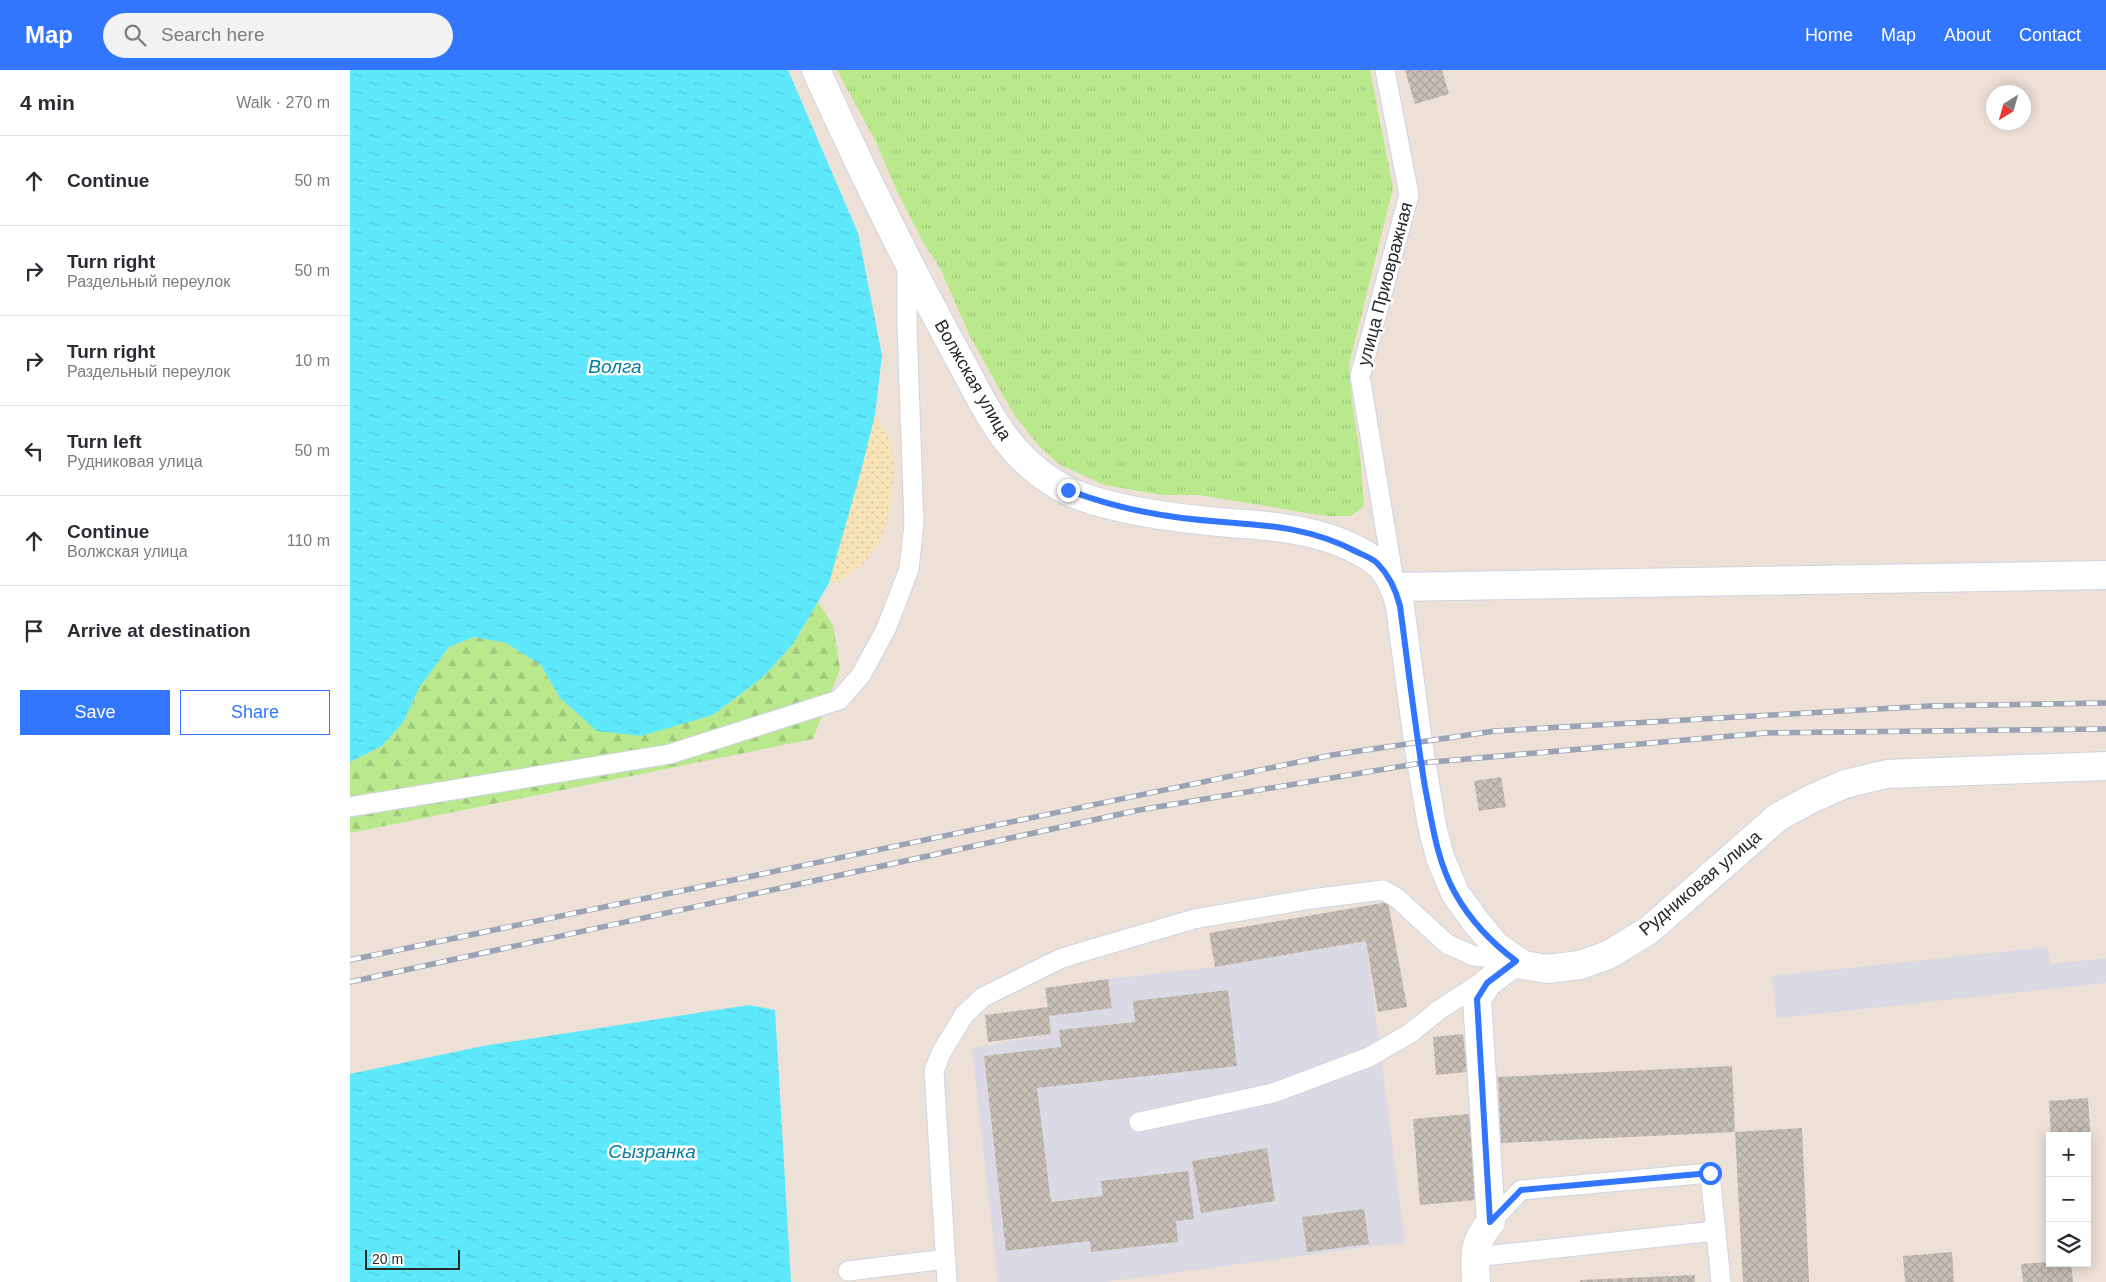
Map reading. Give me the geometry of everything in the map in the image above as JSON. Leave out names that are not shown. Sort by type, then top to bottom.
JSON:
[{"type":"street","name":"Волжская улица","points":[[816,70],[849,145],[936,316],[996,424],[1016,452],[1041,473],[1068,490],[1097,501],[1182,518],[1279,526],[1315,534],[1347,546],[1376,562],[1395,587],[1400,606],[1421,763]]},
{"type":"street","points":[[1395,587],[2106,575]]},
{"type":"street","name":"Рудниковая улица","points":[[1421,763],[1432,826],[1440,857],[1455,893],[1496,946],[1524,965],[1547,969],[1580,965],[1608,955],[1648,931],[1778,816],[1810,799],[1845,784],[1887,774],[2106,766]]},
{"type":"street","points":[[1476,1270],[1475,1248],[1482,1232],[1490,1222],[1477,999],[1487,983],[1516,961]]},
{"type":"lane","name":"улица Приовражная","points":[[1385,70],[1409,195],[1360,376],[1395,587]]},
{"type":"lane","points":[[350,807],[670,754],[839,700],[861,675],[886,629],[909,569],[914,524],[907,325],[907,260]]},
{"type":"lane","points":[[947,1282],[934,1071],[941,1053],[964,1015],[983,997],[1062,958],[1194,919],[1311,899],[1383,890],[1397,898],[1447,944],[1474,956],[1516,961]]},
{"type":"lane","points":[[1139,1122],[1273,1093],[1369,1056],[1409,1034],[1439,1010],[1516,961]]},
{"type":"lane","points":[[1490,1222],[1521,1190],[1710,1173],[1721,1282]]},
{"type":"lane","points":[[1476,1270],[1715,1231]]},
{"type":"lane","points":[[848,1271],[946,1259]]},
{"type":"shaded area","points":[[1366,941],[1405,1242],[1105,1282],[998,1282],[972,1048],[1051,1034],[1049,1016],[1112,1008],[1108,979],[1215,967]]},
{"type":"shaded area","points":[[2048,947],[2050,964],[2106,958],[2106,983],[1777,1018],[1772,976]]},
{"type":"green space","points":[[837,70],[1370,70],[1393,188],[1349,365],[1360,454],[1364,506],[1351,516],[1326,516],[1199,495],[1162,495],[1104,485],[1059,464],[1038,445],[1015,416],[997,385],[970,336],[940,268],[923,242],[896,189],[875,140]]},
{"type":"green space","points":[[818,602],[833,625],[840,669],[813,739],[350,833],[350,762],[382,746],[404,721],[419,688],[449,647],[474,637],[506,643],[541,665],[560,698],[713,715],[763,677],[793,644]]},
{"type":"sand","points":[[875,415],[890,438],[894,464],[891,507],[880,542],[865,561],[841,581],[829,583],[861,471]]},
{"type":"water","name":"Волга","points":[[350,70],[788,70],[858,233],[882,355],[875,415],[829,583],[793,644],[763,677],[713,715],[641,736],[597,731],[560,698],[541,665],[506,643],[474,637],[449,647],[419,688],[404,721],[382,746],[350,762]]},
{"type":"water","name":"Сызранка","points":[[749,1005],[775,1010],[791,1282],[350,1282],[350,1074],[483,1046]]},
{"type":"building","points":[[1405,70],[1442,70],[1449,94],[1415,104]]},
{"type":"building","points":[[1501,777],[1506,807],[1479,811],[1474,781]]},
{"type":"building","points":[[1388,902],[1407,1007],[1378,1012],[1366,941],[1215,967],[1209,933]]},
{"type":"building","points":[[1108,979],[1112,1008],[1049,1016],[1051,1034],[988,1042],[985,1015],[1048,1007],[1045,988]]},
{"type":"building","points":[[1228,990],[1237,1066],[1037,1088],[1051,1202],[1103,1196],[1101,1181],[1188,1171],[1194,1219],[1176,1221],[1178,1242],[1091,1252],[1090,1241],[1006,1251],[984,1056],[1061,1047],[1059,1030],[1135,1022],[1133,1001]]},
{"type":"building","points":[[1463,1034],[1467,1072],[1436,1075],[1433,1037]]},
{"type":"building","points":[[1732,1066],[1735,1132],[1501,1143],[1498,1077]]},
{"type":"building","points":[[2088,1098],[2090,1132],[2051,1132],[2049,1101]]},
{"type":"building","points":[[1469,1114],[1476,1200],[1420,1205],[1413,1119]]},
{"type":"building","points":[[1802,1128],[1809,1282],[1743,1282],[1735,1132]]},
{"type":"building","points":[[1267,1148],[1275,1201],[1201,1213],[1192,1161]]},
{"type":"building","points":[[1364,1209],[1369,1244],[1307,1252],[1302,1217]]},
{"type":"building","points":[[1952,1252],[1954,1282],[1905,1282],[1903,1256]]},
{"type":"building","points":[[2046,1262],[2046,1267],[2071,1267],[2073,1282],[2023,1282],[2021,1264]]},
{"type":"building","points":[[1695,1275],[1695,1282],[1580,1282],[1580,1280]]},
{"type":"railway","points":[[350,960],[1332,755],[1495,731],[1929,706],[2106,703]]},
{"type":"railway","points":[[350,982],[1139,810],[1421,763],[1766,733],[2106,729]]},
{"type":"route","points":[[1068,490],[1097,501],[1136,510],[1182,518],[1279,526],[1315,534],[1347,546],[1376,562],[1395,587],[1400,606],[1421,763],[1432,826],[1440,857],[1455,893],[1476,922],[1496,946],[1516,961],[1487,983],[1477,999],[1490,1222],[1521,1190],[1710,1173]]}]
